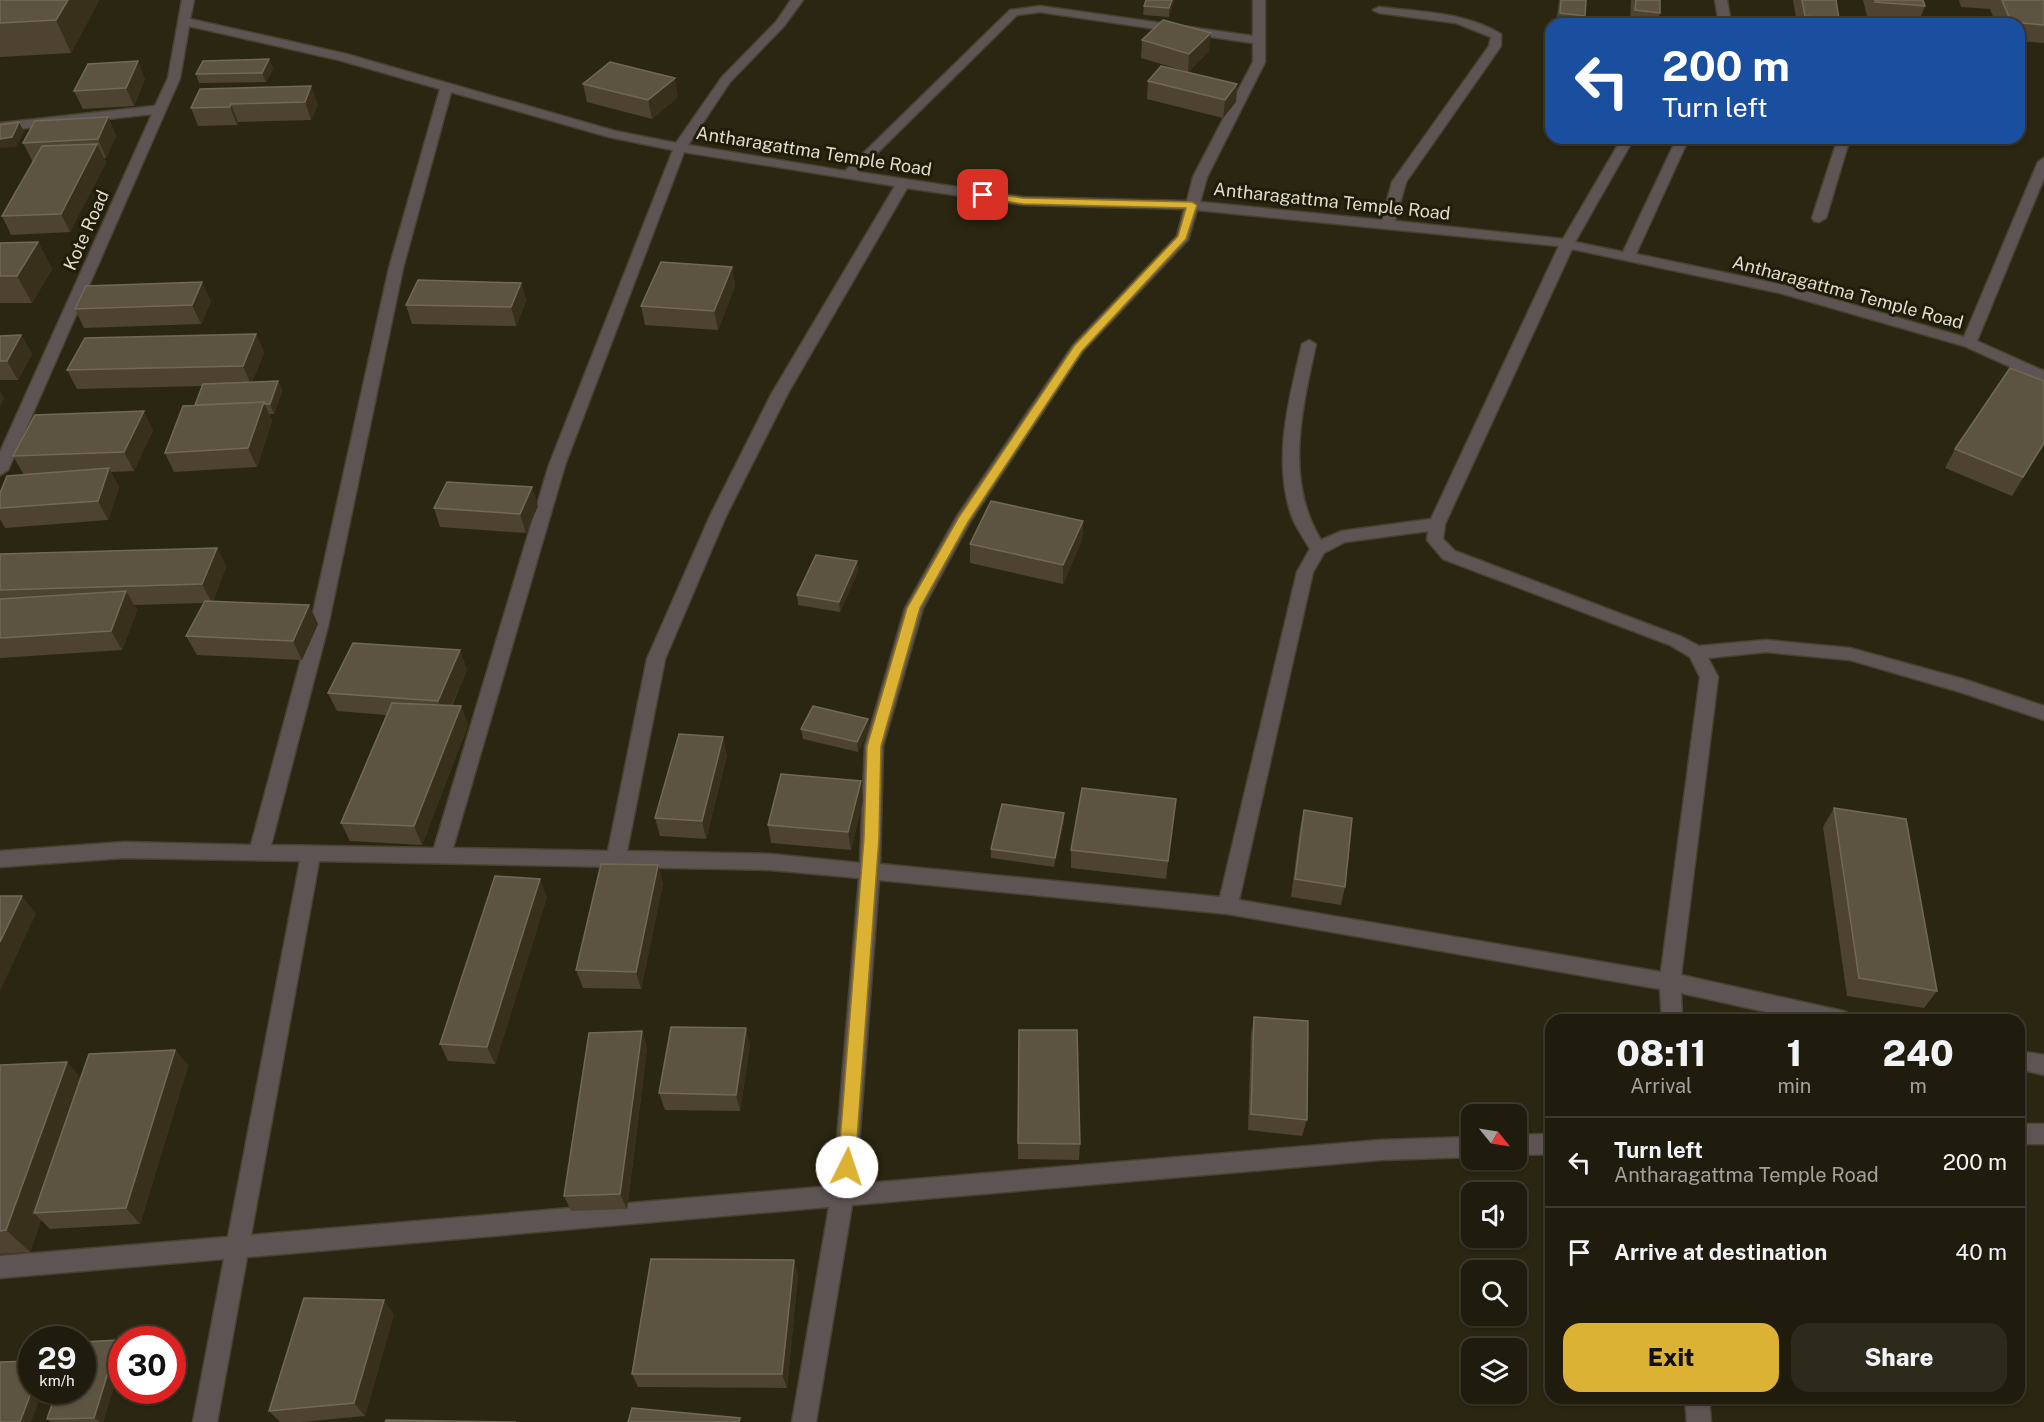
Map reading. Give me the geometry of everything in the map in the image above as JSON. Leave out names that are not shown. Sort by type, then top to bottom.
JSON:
[{"type":"street","name":"Kote Road","points":[[0,470],[174,78],[188,0]]},
{"type":"street","points":[[441,856],[557,465],[680,147],[726,80],[780,24],[797,0]]},
{"type":"street","points":[[804,1422],[847,1167],[869,872],[874,746],[914,608],[963,520],[1078,348],[1183,237],[1200,177],[1259,62],[1259,0]]},
{"type":"street","points":[[1721,0],[1724,18]]},
{"type":"street","points":[[848,175],[1014,12],[1040,9],[1259,40]]},
{"type":"street","points":[[1379,10],[1471,23],[1497,36],[1495,46],[1399,182],[1387,224]]},
{"type":"street","name":"Antharagattma Temple Road","points":[[184,21],[342,57],[613,134],[722,156],[1023,201],[1192,205],[1567,244],[1783,289],[1969,344],[2044,377]]},
{"type":"street","points":[[258,852],[319,626],[396,268],[447,87]]},
{"type":"street","points":[[0,127],[160,109]]},
{"type":"street","points":[[1625,144],[1567,244],[1437,524],[1435,540],[1449,555],[1676,641],[1696,653],[1709,677],[1670,982],[1672,1014]]},
{"type":"street","points":[[1628,256],[1680,144]]},
{"type":"street","points":[[1819,218],[1842,144]]},
{"type":"street","points":[[1969,344],[2044,162]]},
{"type":"street","points":[[616,859],[656,659],[718,516],[780,393],[903,183]]},
{"type":"street","points":[[1309,344],[1293,419],[1290,474],[1299,514],[1318,549]]},
{"type":"street","points":[[1228,906],[1305,572],[1318,549],[1342,537],[1437,524]]},
{"type":"street","points":[[1696,653],[1766,646],[1850,654],[1963,686],[2044,713]]},
{"type":"street","points":[[0,859],[124,850],[771,862],[1228,906],[1670,982],[1816,1014]]},
{"type":"street","points":[[205,1422],[311,854]]},
{"type":"street","points":[[2025,1061],[2044,1065]]},
{"type":"street","points":[[2025,1134],[2044,1134]]},
{"type":"street","points":[[1527,1145],[1545,1144]]},
{"type":"street","points":[[0,1267],[842,1194],[1381,1150],[1461,1147]]},
{"type":"street","points":[[1698,1404],[1699,1422]]},
{"type":"building","points":[[0,0],[68,0],[56,20],[0,23]]},
{"type":"building","points":[[1146,0],[1172,0],[1169,8],[1144,6]]},
{"type":"building","points":[[1561,0],[1586,0],[1585,16],[1560,13]]},
{"type":"building","points":[[1636,0],[1660,0],[1660,13],[1635,10]]},
{"type":"building","points":[[1802,0],[1836,0],[1839,18],[1805,16]]},
{"type":"building","points":[[1875,0],[1923,0],[1925,6],[1875,2]]},
{"type":"building","points":[[2002,0],[2044,0],[2044,25],[2025,23],[2025,18],[2009,18]]},
{"type":"building","points":[[1163,20],[1211,33],[1189,54],[1142,40]]},
{"type":"building","points":[[269,59],[262,73],[196,74],[203,61]]},
{"type":"building","points":[[138,61],[126,88],[74,91],[88,64]]},
{"type":"building","points":[[610,62],[675,78],[648,100],[583,84]]},
{"type":"building","points":[[1161,66],[1237,84],[1225,100],[1148,81]]},
{"type":"building","points":[[311,86],[305,102],[231,104],[230,107],[191,108],[200,89]]},
{"type":"building","points":[[108,117],[98,139],[23,143],[35,121]]},
{"type":"building","points":[[19,122],[12,137],[0,139],[0,125]]},
{"type":"building","points":[[97,144],[61,214],[2,216],[42,146]]},
{"type":"building","points":[[38,242],[17,276],[0,276],[0,243]]},
{"type":"building","points":[[661,262],[732,267],[714,311],[641,306]]},
{"type":"building","points":[[418,280],[521,283],[511,307],[406,305]]},
{"type":"building","points":[[202,282],[192,305],[75,309],[86,286]]},
{"type":"building","points":[[256,334],[243,366],[67,370],[85,338]]},
{"type":"building","points":[[21,335],[7,361],[0,361],[0,336]]},
{"type":"building","points":[[2010,368],[2044,381],[2044,443],[2023,477],[1955,449]]},
{"type":"building","points":[[278,381],[270,404],[264,402],[195,405],[203,384]]},
{"type":"building","points":[[264,402],[248,448],[165,453],[183,406]]},
{"type":"building","points":[[144,411],[124,452],[13,456],[35,415]]},
{"type":"building","points":[[109,468],[98,501],[0,508],[0,493],[7,476]]},
{"type":"building","points":[[447,482],[532,487],[520,514],[434,508]]},
{"type":"building","points":[[991,501],[1083,521],[1063,565],[970,544]]},
{"type":"building","points":[[217,548],[202,584],[0,590],[0,554]]},
{"type":"building","points":[[816,555],[857,561],[839,602],[797,595]]},
{"type":"building","points":[[126,591],[111,631],[0,638],[0,599]]},
{"type":"building","points":[[205,601],[309,605],[293,641],[186,636]]},
{"type":"building","points":[[353,643],[460,650],[438,701],[328,693]]},
{"type":"building","points":[[392,703],[461,706],[414,826],[341,823]]},
{"type":"building","points":[[813,706],[868,719],[857,742],[801,729]]},
{"type":"building","points":[[679,734],[723,737],[702,821],[655,818]]},
{"type":"building","points":[[781,774],[861,781],[848,832],[768,825]]},
{"type":"building","points":[[1082,788],[1176,799],[1168,861],[1071,850]]},
{"type":"building","points":[[1002,804],[1064,813],[1055,858],[991,849]]},
{"type":"building","points":[[1834,808],[1906,819],[1937,991],[1859,978]]},
{"type":"building","points":[[1304,810],[1352,818],[1345,887],[1295,879]]},
{"type":"building","points":[[601,864],[658,865],[636,972],[576,970]]},
{"type":"building","points":[[495,876],[540,879],[487,1047],[440,1044]]},
{"type":"building","points":[[0,896],[22,896],[0,942]]},
{"type":"building","points":[[1254,1017],[1308,1021],[1307,1120],[1251,1114]]},
{"type":"building","points":[[671,1027],[746,1028],[736,1095],[659,1093]]},
{"type":"building","points":[[1019,1030],[1077,1030],[1080,1144],[1018,1143]]},
{"type":"building","points":[[642,1031],[620,1194],[564,1196],[589,1033]]},
{"type":"building","points":[[175,1050],[126,1208],[34,1213],[89,1054]]},
{"type":"building","points":[[67,1062],[6,1230],[0,1231],[0,1065]]},
{"type":"building","points":[[651,1259],[794,1260],[782,1374],[632,1374]]},
{"type":"building","points":[[304,1298],[384,1300],[354,1403],[269,1411]]},
{"type":"building","points":[[96,1341],[108,1341],[108,1372],[94,1418],[47,1419],[52,1404],[96,1404]]},
{"type":"building","points":[[18,1361],[18,1404],[27,1404],[20,1422],[0,1422],[0,1362]]},
{"type":"building","points":[[632,1408],[740,1418],[739,1422],[628,1422]]},
{"type":"building","points":[[386,1420],[516,1422],[385,1422]]},
{"type":"route","points":[[847,1167],[872,838],[874,746],[914,608],[963,520],[1022,435],[1078,348],[1183,237],[1192,205],[1023,201],[983,195]]}]
